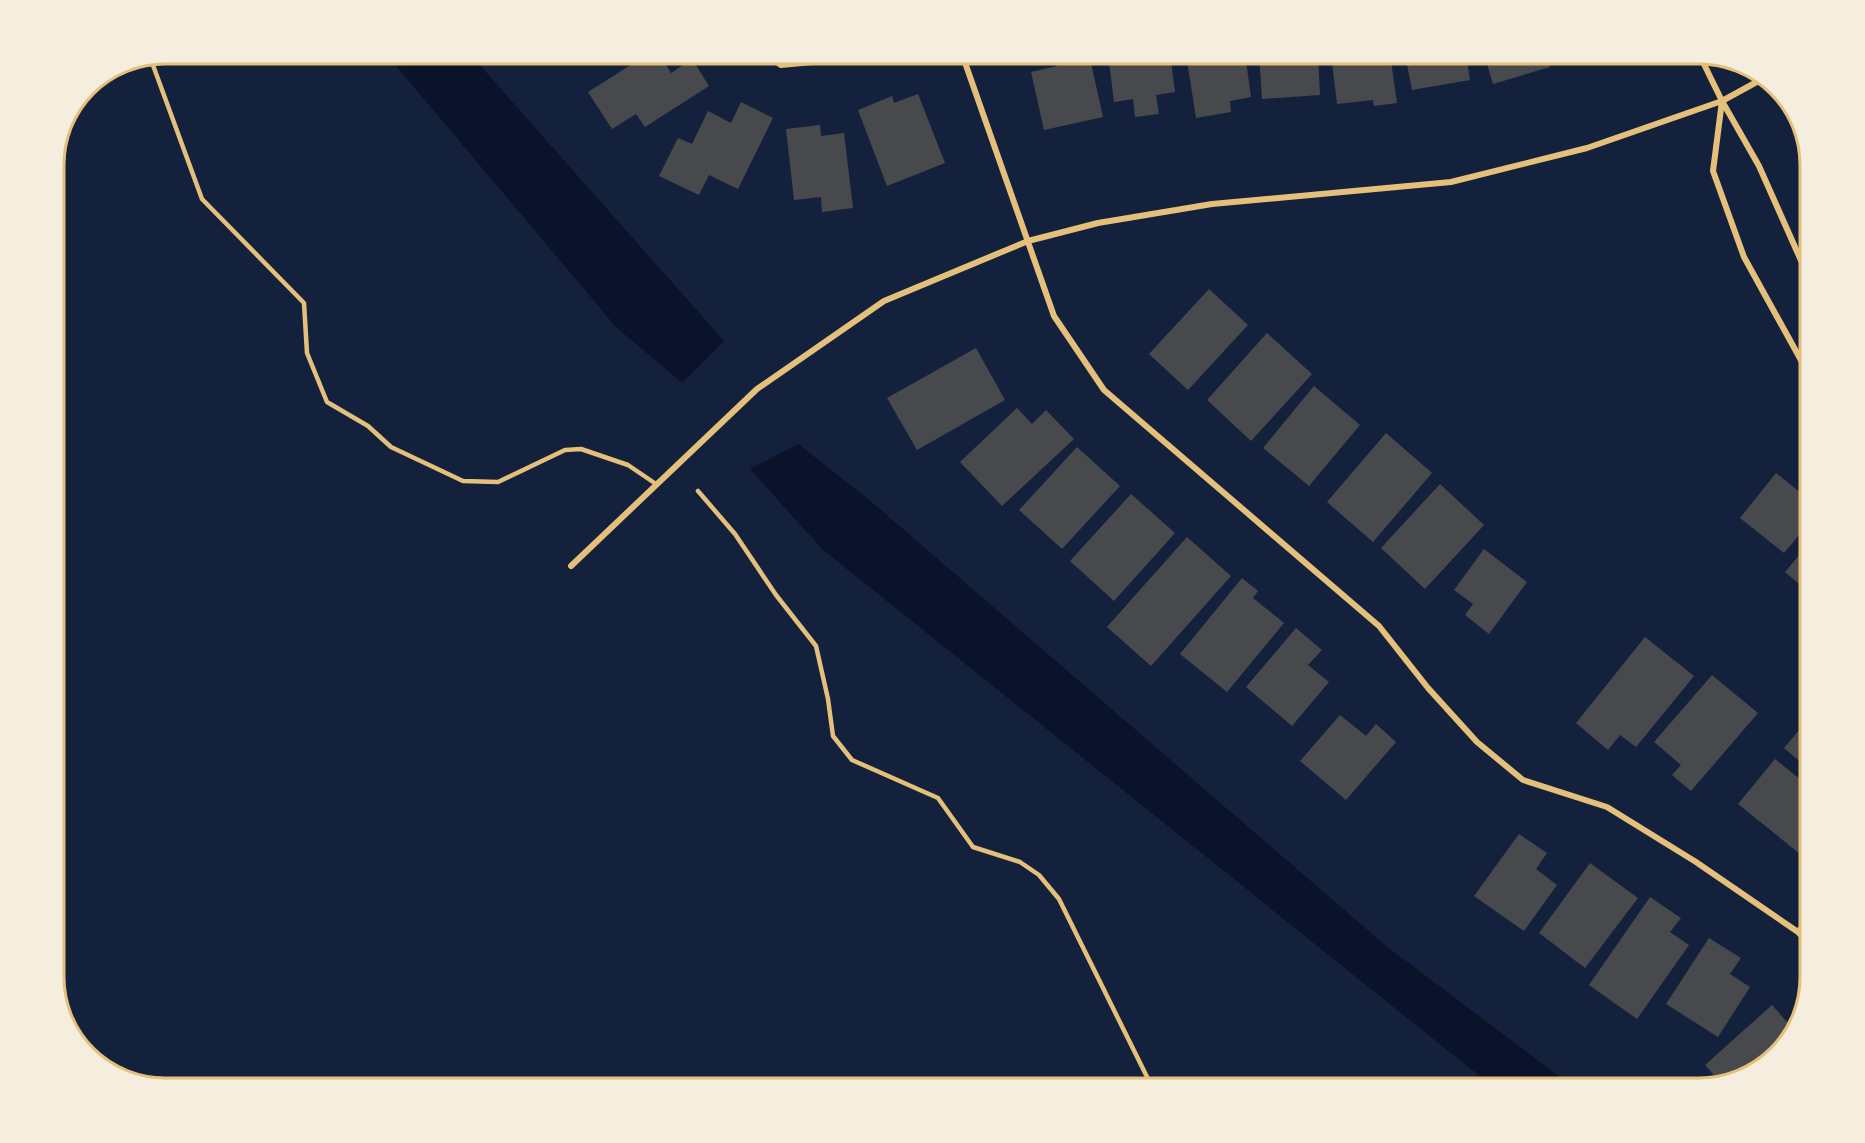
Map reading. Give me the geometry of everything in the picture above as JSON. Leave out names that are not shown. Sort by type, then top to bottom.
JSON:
[{"type":"street","points":[[966,64],[1054,316],[1104,390],[1379,626],[1428,688],[1477,742],[1523,780],[1607,807],[1696,862],[1798,932],[1800,930]]},
{"type":"street","points":[[1704,64],[1722,102],[1759,166],[1800,258]]},
{"type":"street","points":[[571,566],[757,389],[884,302],[1028,241],[1098,223],[1212,204],[1451,183],[1587,148],[1722,102],[1757,82]]},
{"type":"street","points":[[1722,102],[1713,171],[1744,257],[1800,358]]},
{"type":"lane","points":[[153,65],[202,199],[304,303],[307,353],[327,402],[368,426],[391,447],[463,481],[498,482],[565,450],[581,449],[628,465],[657,484]]},
{"type":"lane","points":[[698,491],[735,534],[776,595],[816,646],[828,699],[833,736],[852,760],[938,798],[973,847],[1020,862],[1039,875],[1059,899],[1148,1078]]},
{"type":"water","points":[[394,64],[479,64],[724,341],[682,383],[616,327]]},
{"type":"water","points":[[798,444],[867,498],[1385,945],[1561,1078],[1482,1078],[823,550],[750,469]]},
{"type":"building","points":[[632,64],[665,64],[671,73],[684,64],[695,64],[709,86],[645,127],[636,114],[612,129],[588,92]]},
{"type":"building","points":[[1056,64],[1091,64],[1103,117],[1044,130],[1031,72],[1057,66]]},
{"type":"building","points":[[1109,64],[1171,64],[1175,92],[1156,95],[1159,114],[1135,117],[1133,99],[1114,102]]},
{"type":"building","points":[[1188,64],[1246,64],[1251,97],[1230,101],[1231,112],[1196,118]]},
{"type":"building","points":[[1260,64],[1318,64],[1320,95],[1262,99]]},
{"type":"building","points":[[1332,64],[1391,64],[1397,103],[1374,106],[1373,100],[1337,104]]},
{"type":"building","points":[[1407,64],[1468,64],[1470,80],[1412,90]]},
{"type":"building","points":[[1487,64],[1549,64],[1550,67],[1493,84]]},
{"type":"building","points":[[918,94],[945,163],[887,186],[858,110],[892,96],[894,103]]},
{"type":"building","points":[[741,102],[773,118],[738,189],[709,175],[699,195],[659,176],[678,138],[692,144],[708,111],[731,123]]},
{"type":"building","points":[[820,125],[821,136],[844,133],[853,208],[822,212],[821,197],[794,200],[786,129]]},
{"type":"building","points":[[1209,289],[1248,325],[1188,390],[1149,354]]},
{"type":"building","points":[[1267,333],[1312,374],[1251,441],[1207,400]]},
{"type":"building","points":[[976,348],[1005,400],[917,450],[887,398]]},
{"type":"building","points":[[1314,386],[1360,425],[1309,486],[1263,448]]},
{"type":"building","points":[[1017,408],[1032,424],[1046,410],[1074,439],[1002,506],[960,462]]},
{"type":"building","points":[[1386,433],[1432,473],[1373,542],[1327,502]]},
{"type":"building","points":[[1077,447],[1120,486],[1062,549],[1019,510]]},
{"type":"building","points":[[1776,473],[1800,492],[1800,534],[1784,553],[1740,518]]},
{"type":"building","points":[[1440,484],[1484,525],[1425,589],[1381,548]]},
{"type":"building","points":[[1131,494],[1175,533],[1114,601],[1070,561]]},
{"type":"building","points":[[1187,537],[1231,576],[1151,666],[1107,627]]},
{"type":"building","points":[[1484,549],[1527,582],[1489,634],[1465,615],[1473,604],[1454,590]]},
{"type":"building","points":[[1800,554],[1800,585],[1785,572]]},
{"type":"building","points":[[1242,578],[1258,591],[1253,598],[1284,623],[1227,692],[1180,654]]},
{"type":"building","points":[[1296,628],[1322,650],[1308,665],[1329,682],[1292,726],[1246,687]]},
{"type":"building","points":[[1645,637],[1694,676],[1636,747],[1620,735],[1608,750],[1576,723]]},
{"type":"building","points":[[1712,675],[1758,713],[1691,791],[1672,775],[1681,765],[1654,742]]},
{"type":"building","points":[[1340,715],[1366,736],[1376,724],[1396,742],[1346,800],[1300,761]]},
{"type":"building","points":[[1800,729],[1800,762],[1784,748]]},
{"type":"building","points":[[1775,759],[1800,779],[1800,854],[1738,804]]},
{"type":"building","points":[[1519,834],[1547,853],[1536,869],[1557,885],[1524,931],[1474,896]]},
{"type":"building","points":[[1590,863],[1638,898],[1585,968],[1539,933]]},
{"type":"building","points":[[1650,897],[1681,918],[1670,932],[1689,945],[1637,1019],[1589,985]]},
{"type":"building","points":[[1709,938],[1741,958],[1730,974],[1750,987],[1718,1037],[1666,1004]]},
{"type":"building","points":[[1772,1005],[1788,1023],[1791,1021],[1771,1049],[1750,1065],[1716,1077],[1705,1065]]}]
